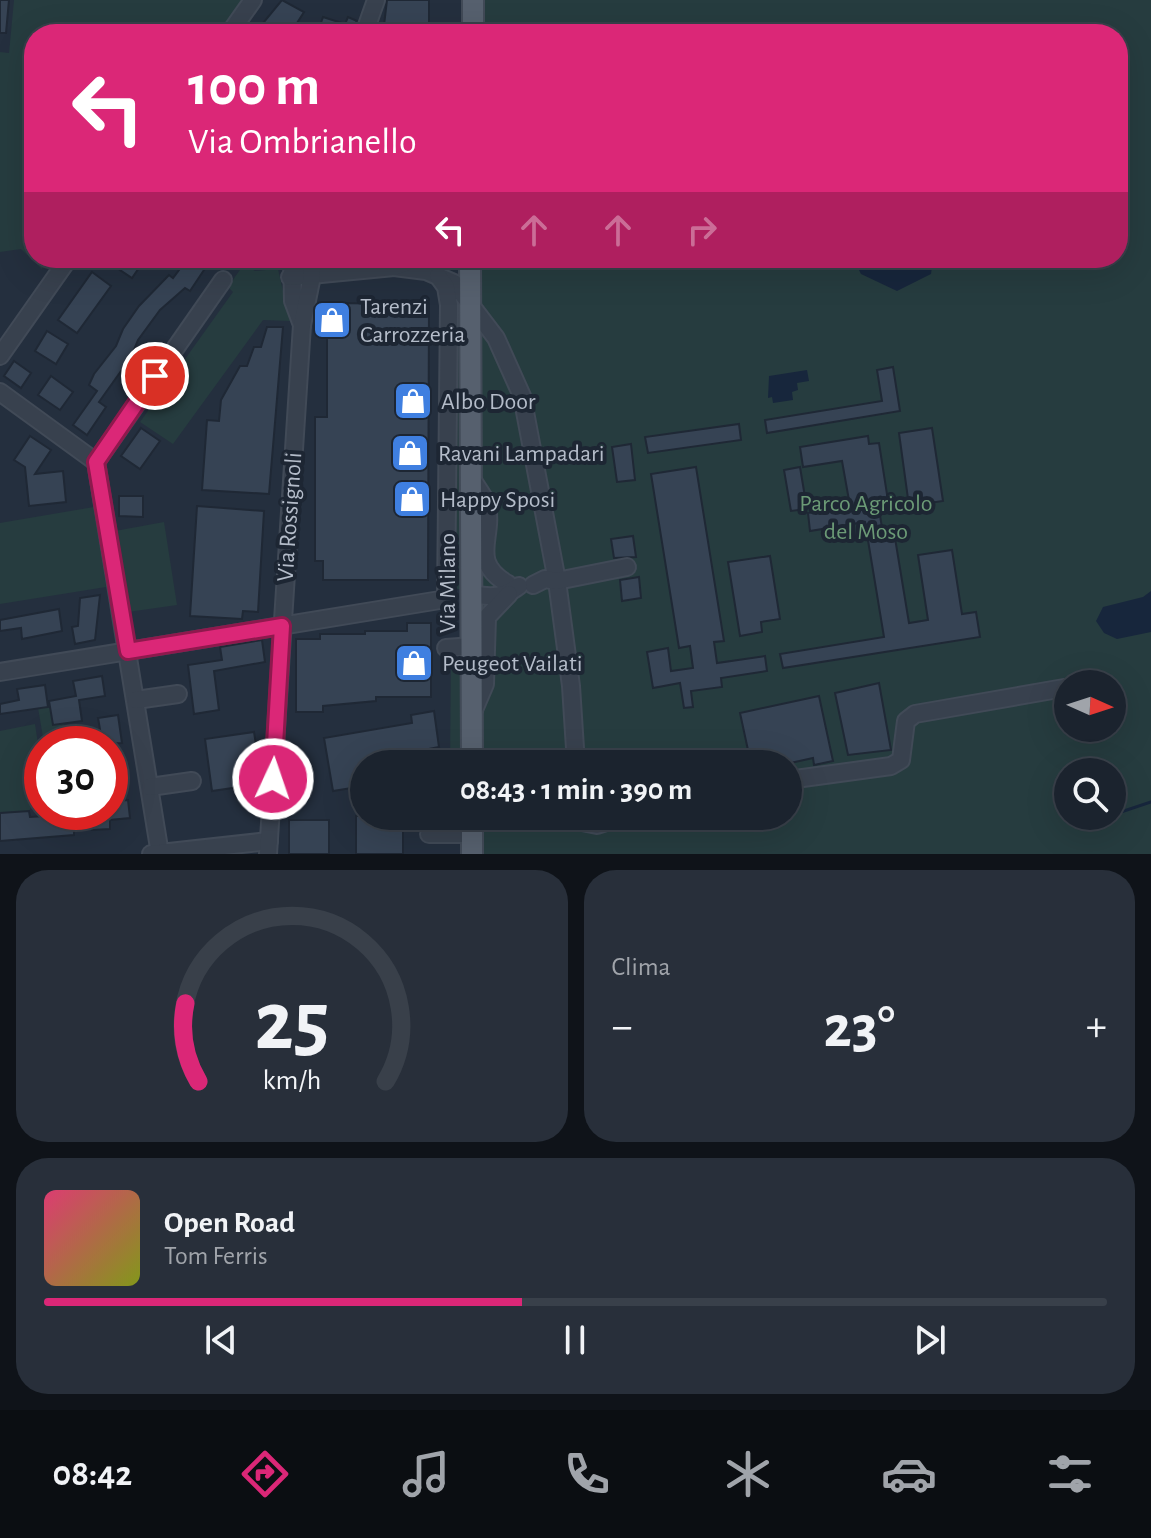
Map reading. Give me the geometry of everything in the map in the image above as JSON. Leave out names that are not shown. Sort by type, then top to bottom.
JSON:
[{"type":"main road","points":[[473,0],[473,24]]},
{"type":"main road","name":"Via Milano","points":[[469,268],[474,594],[472,750]]},
{"type":"street","points":[[236,24],[253,0]]},
{"type":"street","points":[[368,24],[376,0]]},
{"type":"street","points":[[0,356],[62,268]]},
{"type":"street","name":"Via Rossignoli","points":[[291,268],[293,301],[302,325]]},
{"type":"street","name":"Via Rossignoli","points":[[269,847],[302,325],[311,268]]},
{"type":"street","points":[[338,268],[359,270]]},
{"type":"street","points":[[290,277],[382,268]]},
{"type":"street","points":[[399,268],[438,276],[454,283],[470,309],[496,338],[522,396],[557,581],[571,686],[575,750]]},
{"type":"street","points":[[438,276],[453,268]]},
{"type":"street","points":[[0,672],[446,599],[449,305],[446,287],[438,276]]},
{"type":"street","points":[[96,462],[223,280]]},
{"type":"street","points":[[0,392],[96,462],[160,854]]},
{"type":"street","points":[[472,479],[486,502],[485,561],[492,574],[517,587]]},
{"type":"street","points":[[474,594],[488,586],[547,587],[557,581],[627,567]]},
{"type":"street","points":[[473,714],[485,684],[487,617],[517,587]]},
{"type":"street","points":[[446,648],[473,646]]},
{"type":"street","points":[[802,778],[891,766],[901,760],[906,721],[915,714],[1054,690]]},
{"type":"street","points":[[136,700],[178,694]]},
{"type":"street","points":[[150,787],[192,781]]},
{"type":"street","points":[[429,834],[472,835]]},
{"type":"street","points":[[149,854],[269,847]]},
{"type":"green space","points":[[14,0],[242,0],[225,24],[24,24],[24,252],[21,249],[0,252],[0,52],[9,53]]},
{"type":"green space","name":"Parco Agricolo del Moso","points":[[484,0],[1151,0],[1151,854],[482,854],[482,830],[802,830],[802,750],[479,750],[482,705],[482,268],[1128,268],[1128,24],[484,24]]},
{"type":"green space","points":[[241,268],[255,271],[278,269],[290,321],[263,320],[173,444],[140,422],[233,292],[228,287]]},
{"type":"green space","points":[[455,289],[461,338],[464,589],[452,589]]},
{"type":"green space","points":[[94,507],[106,587],[0,604],[0,523]]},
{"type":"green space","points":[[164,522],[177,605],[128,612],[115,531]]},
{"type":"green space","points":[[451,655],[462,657],[462,750],[450,750]]},
{"type":"green space","points":[[50,706],[53,725],[64,726],[41,726],[38,708]]},
{"type":"green space","points":[[24,726],[24,811],[0,813],[0,731]]},
{"type":"water","points":[[858,268],[932,268],[931,274],[897,291],[861,274]]},
{"type":"water","points":[[807,370],[809,381],[797,383],[798,390],[792,392],[793,400],[773,403],[772,397],[768,398],[769,376]]},
{"type":"water","points":[[1151,591],[1151,632],[1117,639],[1104,633],[1096,621],[1103,607],[1143,597]]},
{"type":"building","points":[[0,0],[9,0],[6,33],[0,33]]},
{"type":"building","points":[[282,0],[304,12],[296,24],[262,24]]},
{"type":"building","points":[[387,0],[429,0],[429,24],[384,24]]},
{"type":"building","points":[[323,17],[345,24],[321,24]]},
{"type":"building","points":[[348,17],[357,21],[355,24],[345,24]]},
{"type":"building","points":[[117,268],[139,268],[132,278]]},
{"type":"building","points":[[180,268],[205,268],[190,291],[185,288],[160,310],[138,340],[131,357],[99,402],[106,407],[87,435],[73,425],[97,391],[89,385],[94,374],[116,346],[123,329],[139,306],[169,275],[173,278]]},
{"type":"building","points":[[92,272],[111,286],[77,333],[58,320]]},
{"type":"building","points":[[327,303],[429,304],[428,580],[323,580],[323,561],[315,561],[315,417],[327,417]]},
{"type":"building","points":[[267,327],[283,327],[269,494],[202,490],[207,420],[219,421],[221,400],[240,366],[247,366],[254,347],[261,347]]},
{"type":"building","points":[[47,331],[68,344],[56,364],[35,351]]},
{"type":"building","points":[[14,361],[31,373],[21,388],[4,376]]},
{"type":"building","points":[[893,367],[900,411],[767,433],[765,420],[882,401],[877,370]]},
{"type":"building","points":[[51,376],[73,392],[60,410],[38,395]]},
{"type":"building","points":[[739,424],[741,440],[648,453],[645,437]]},
{"type":"building","points":[[141,428],[160,441],[140,469],[121,456]]},
{"type":"building","points":[[932,428],[943,501],[909,506],[899,433]]},
{"type":"building","points":[[30,436],[51,450],[35,474],[63,471],[66,502],[29,506],[25,467],[14,460]]},
{"type":"building","points":[[868,436],[869,444],[879,443],[889,507],[879,509],[883,534],[894,532],[909,623],[928,620],[918,555],[952,550],[962,614],[976,612],[980,637],[783,668],[780,654],[884,637],[865,522],[810,531],[808,513],[850,506],[842,461],[803,467],[800,447]]},
{"type":"building","points":[[631,444],[635,480],[617,482],[612,447]]},
{"type":"building","points":[[696,467],[724,641],[714,642],[717,663],[765,656],[767,671],[721,678],[722,687],[691,691],[693,707],[684,708],[680,683],[653,688],[647,652],[668,648],[671,671],[693,668],[690,646],[679,648],[651,474]]},
{"type":"building","points":[[800,467],[807,509],[791,511],[784,470]]},
{"type":"building","points":[[119,496],[143,496],[143,517],[119,516]]},
{"type":"building","points":[[197,506],[264,511],[258,612],[243,611],[242,619],[190,616]]},
{"type":"building","points":[[633,536],[636,557],[614,558],[611,539]]},
{"type":"building","points":[[770,556],[780,619],[761,622],[762,632],[740,636],[728,562]]},
{"type":"building","points":[[639,577],[641,598],[622,601],[620,580]]},
{"type":"building","points":[[100,595],[95,640],[75,644],[72,627],[78,626],[80,598]]},
{"type":"building","points":[[59,609],[62,631],[22,639],[21,628],[0,631],[0,620]]},
{"type":"building","points":[[407,623],[431,623],[431,697],[376,697],[376,701],[323,706],[323,712],[296,712],[296,639],[320,639],[320,634],[407,631]]},
{"type":"building","points":[[262,640],[265,662],[214,671],[219,710],[194,714],[188,665],[222,660],[220,647]]},
{"type":"building","points":[[102,676],[105,696],[79,700],[82,721],[53,725],[49,701],[76,696],[73,681]]},
{"type":"building","points":[[879,683],[891,750],[848,755],[835,693]]},
{"type":"building","points":[[45,685],[48,707],[0,714],[0,704],[19,700],[17,689]]},
{"type":"building","points":[[819,696],[833,761],[814,765],[813,758],[802,760],[802,750],[748,750],[740,713]]},
{"type":"building","points":[[434,711],[439,747],[423,750],[350,750],[350,788],[333,791],[324,738],[412,723],[411,715]]},
{"type":"building","points":[[118,715],[120,726],[99,726],[98,718]]},
{"type":"building","points":[[254,732],[258,757],[249,758],[253,785],[212,791],[205,739]]},
{"type":"building","points":[[24,811],[24,830],[74,830],[74,835],[0,841],[0,813]]},
{"type":"building","points":[[289,820],[329,820],[329,854],[289,854]]},
{"type":"building","points":[[356,830],[403,830],[403,854],[356,854]]},
{"type":"waterway","points":[[1126,810],[1151,802]]},
{"type":"place","name":"Tarenzi Carrozzeria","points":[[332,320]]},
{"type":"place","name":"Albo Door","points":[[413,401]]},
{"type":"place","name":"Ravani Lampadari","points":[[410,453]]},
{"type":"place","name":"Happy Sposi","points":[[412,499]]},
{"type":"place","name":"Peugeot Vailati","points":[[414,663]]},
{"type":"route","points":[[155,376],[96,462],[128,651],[282,626],[273,779]]}]
